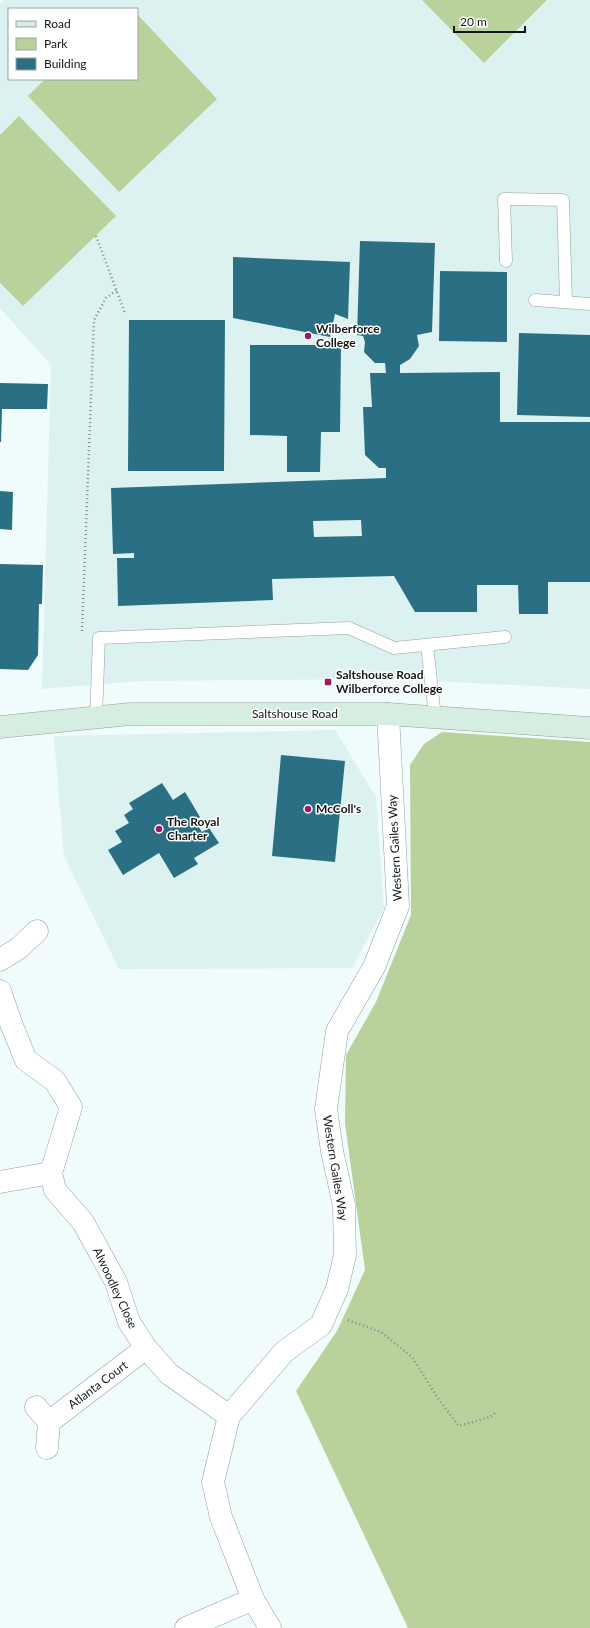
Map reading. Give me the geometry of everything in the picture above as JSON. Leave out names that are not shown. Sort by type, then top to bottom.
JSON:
[{"type":"main road","name":"Saltshouse Road","points":[[0,727],[130,714],[388,714],[590,728]]},
{"type":"street","name":"Western Gailes Way","points":[[270,1628],[253,1599],[220,1518],[213,1482],[229,1416],[284,1352],[321,1325],[337,1289],[345,1255],[344,1205],[332,1151],[326,1109],[337,1031],[374,967],[398,906],[388,714]]},
{"type":"street","points":[[0,960],[19,948],[37,931]]},
{"type":"street","points":[[0,991],[26,1060],[55,1081],[71,1107],[51,1173],[0,1182]]},
{"type":"street","name":"Alwoodley Close","points":[[51,1173],[55,1190],[83,1222],[116,1282],[129,1322],[146,1348],[169,1374],[229,1416]]},
{"type":"street","name":"Atlanta Court","points":[[47,1448],[42,1415],[146,1348]]},
{"type":"street","points":[[186,1628],[253,1599]]},
{"type":"lane","points":[[506,261],[504,199],[563,200],[566,302]]},
{"type":"lane","points":[[535,300],[590,304]]},
{"type":"lane","points":[[96,718],[99,638],[349,628],[394,648],[505,637]]},
{"type":"lane","points":[[427,645],[435,717]]},
{"type":"path","points":[[96,236],[125,313]]},
{"type":"path","points":[[99,638],[81,644],[94,320],[106,298],[117,290]]},
{"type":"path","points":[[327,1312],[380,1332],[412,1357],[439,1400],[459,1426],[490,1417],[495,1413]]},
{"type":"shaded area","name":"Wilberforce College","points":[[4,0],[590,0],[590,689],[394,679],[140,681],[42,689],[51,365],[0,308],[0,4]]},
{"type":"shaded area","points":[[335,730],[376,797],[384,908],[352,968],[119,969],[64,856],[54,736]]},
{"type":"green space","points":[[422,0],[547,0],[484,63]]},
{"type":"green space","points":[[138,15],[217,99],[119,192],[28,96],[44,80],[138,80]]},
{"type":"green space","points":[[19,116],[116,216],[23,306],[0,283],[0,135]]},
{"type":"green space","points":[[442,732],[590,742],[590,1628],[408,1628],[296,1391],[337,1331],[365,1270],[345,1123],[346,1055],[376,1002],[411,915],[410,765],[424,744]]},
{"type":"building","points":[[360,241],[435,243],[432,332],[417,335],[419,346],[410,359],[400,365],[400,373],[500,372],[500,422],[590,422],[590,582],[548,582],[548,614],[519,614],[518,585],[477,585],[477,612],[415,612],[394,576],[272,579],[273,600],[118,606],[117,558],[134,558],[134,553],[113,554],[111,488],[386,478],[386,468],[379,468],[365,455],[363,407],[372,407],[370,373],[386,373],[385,363],[375,363],[364,352],[365,342],[363,336],[357,335]],"holes":[[[361,520],[362,536],[314,537],[313,521]]]},
{"type":"building","points":[[233,257],[350,262],[348,319],[335,314],[330,337],[233,318]]},
{"type":"building","points":[[440,271],[507,272],[507,342],[439,341]]},
{"type":"building","points":[[129,320],[225,320],[224,471],[128,471]]},
{"type":"building","points":[[519,333],[590,335],[590,417],[517,415]]},
{"type":"building","points":[[250,345],[341,345],[340,432],[321,432],[320,472],[287,472],[287,436],[250,435]]},
{"type":"building","points":[[0,383],[48,384],[47,409],[2,409],[1,442],[0,442]]},
{"type":"building","points":[[0,491],[13,492],[12,530],[0,529]]},
{"type":"building","points":[[0,564],[43,565],[42,604],[39,604],[38,655],[28,670],[0,669]]},
{"type":"building","name":"McColl's","points":[[281,755],[345,761],[335,862],[272,856]]},
{"type":"building","name":"The Royal Charter","points":[[162,783],[173,800],[185,792],[200,817],[195,821],[202,832],[209,828],[219,843],[194,858],[198,864],[174,878],[159,853],[123,875],[108,850],[122,842],[115,831],[129,823],[124,815],[133,809],[129,803]]},
{"type":"place","name":"Wilberforce College","points":[[308,336]]},
{"type":"place","name":"Saltshouse Road Wilberforce College","points":[[328,682]]},
{"type":"place","name":"McColl's","points":[[308,809]]},
{"type":"place","name":"The Royal Charter","points":[[159,829]]}]
